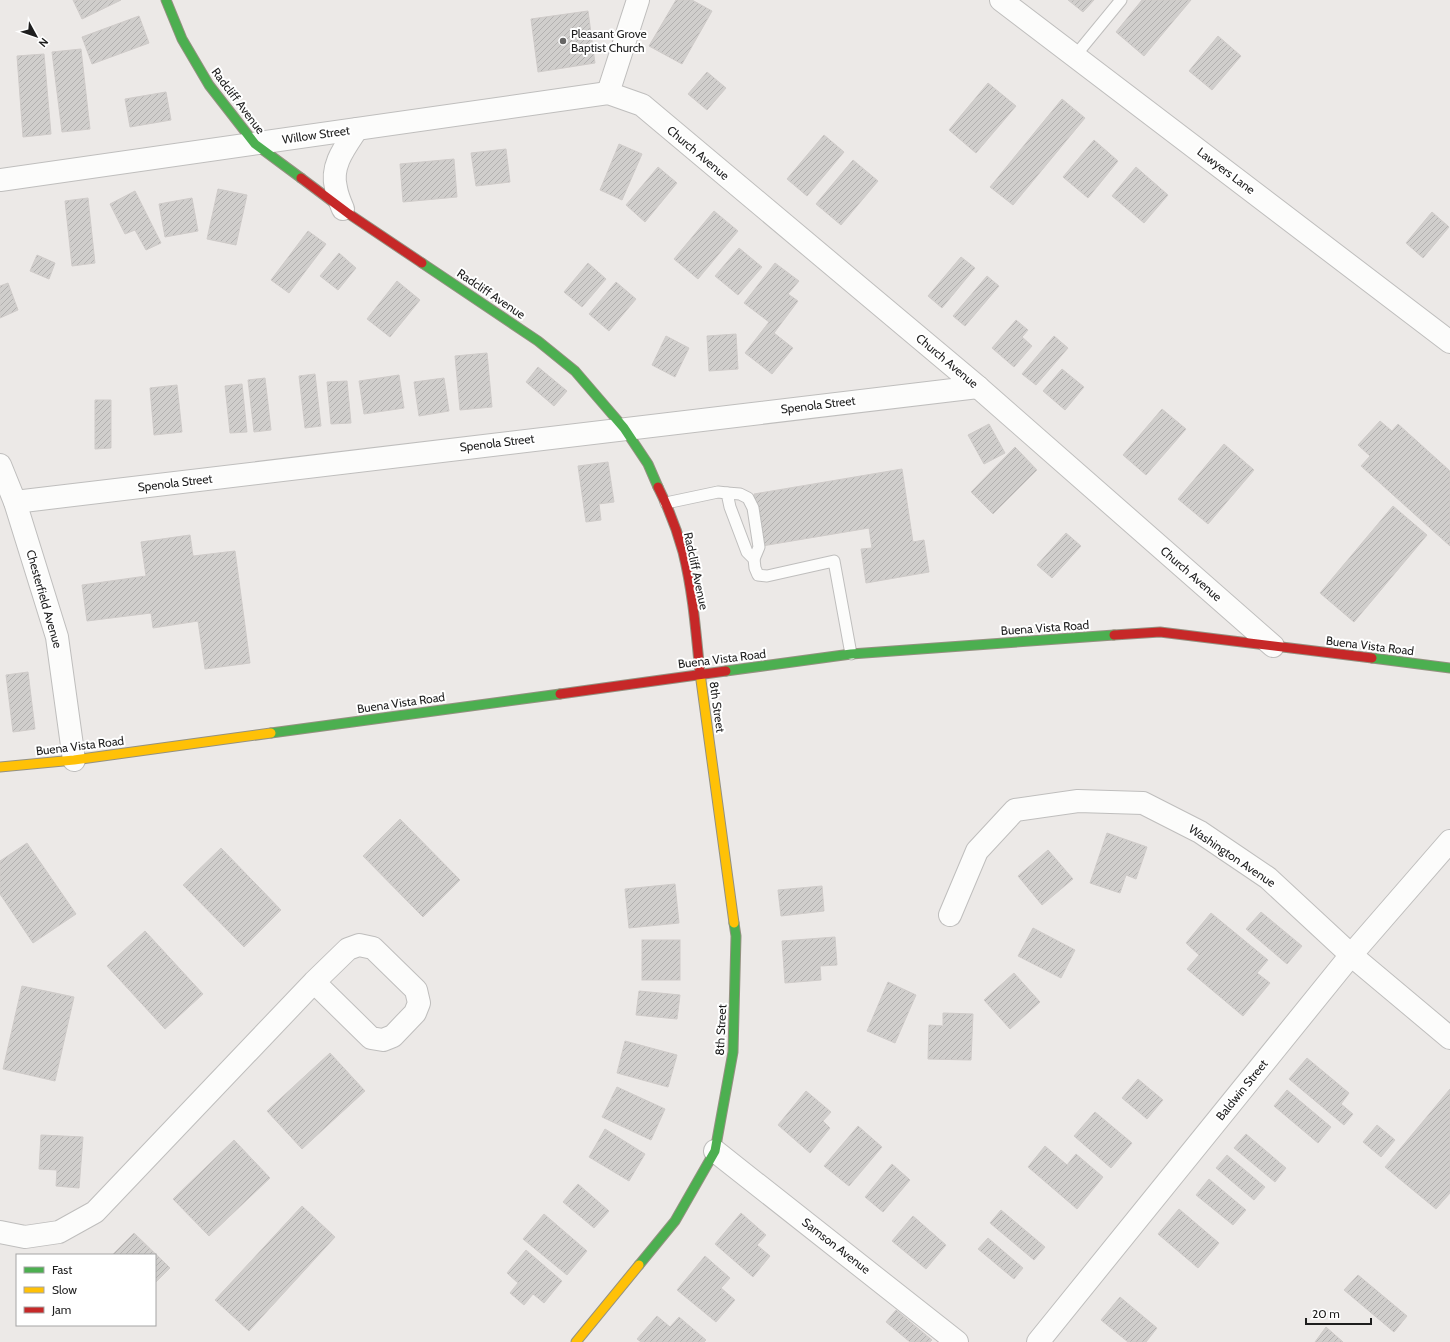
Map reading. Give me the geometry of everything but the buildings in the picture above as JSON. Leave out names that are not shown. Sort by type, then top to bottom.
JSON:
[{"type":"street","name":"Radcliff Avenue","points":[[166,0],[182,39],[209,85],[255,144],[343,209],[538,341],[575,371],[600,398],[624,428],[648,464],[666,503],[682,552],[694,614],[700,674]]},
{"type":"street","points":[[608,94],[638,0]]},
{"type":"street","name":"Lawyers Lane","points":[[1001,0],[1450,342]]},
{"type":"street","name":"Willow Street","points":[[0,180],[608,94]]},
{"type":"street","name":"Church Avenue","points":[[608,94],[642,106],[978,386],[1273,646]]},
{"type":"street","points":[[343,209],[335,187],[335,169],[342,151],[357,129]]},
{"type":"street","name":"Spenola Street","points":[[15,502],[978,386]]},
{"type":"street","name":"Chesterfield Avenue","points":[[0,465],[15,502],[57,637],[74,760]]},
{"type":"street","name":"Buena Vista Road","points":[[0,767],[74,760],[851,654],[1160,632],[1450,668]]},
{"type":"street","name":"8th Street","points":[[576,1342],[675,1220],[715,1151],[733,1052],[736,936],[700,674]]},
{"type":"street","name":"Washington Avenue","points":[[950,915],[976,851],[1016,810],[1078,801],[1143,803],[1200,832],[1268,878],[1351,955],[1450,1038]]},
{"type":"street","name":"Baldwin Street","points":[[1038,1342],[1351,955],[1450,841]]},
{"type":"street","points":[[0,1232],[25,1237],[59,1232],[95,1212],[314,982],[348,949],[359,945],[373,948],[416,990],[419,1003],[415,1013],[393,1036],[383,1040],[371,1038],[314,982]]},
{"type":"street","name":"Samson Avenue","points":[[715,1151],[957,1342]]},
{"type":"lane","points":[[1075,56],[1121,0]]},
{"type":"lane","points":[[666,503],[718,492],[740,494],[748,498],[753,508],[759,547],[754,559],[755,568],[758,575],[767,576],[834,561],[851,654]]},
{"type":"lane","points":[[728,493],[730,506],[746,552],[754,559]]},
{"type":"traffic: fast","points":[[166,0],[182,39],[209,85],[255,144],[301,178]]},
{"type":"traffic: fast","points":[[422,263],[538,341],[575,371],[624,428],[648,464],[658,487]]},
{"type":"traffic: fast","points":[[726,671],[851,654],[1114,635]]},
{"type":"traffic: fast","points":[[1372,658],[1450,668]]},
{"type":"traffic: fast","points":[[271,733],[560,694]]},
{"type":"traffic: fast","points":[[639,1265],[675,1221],[715,1151],[733,1052],[736,936],[734,923]]},
{"type":"traffic: slow","points":[[700,673],[734,923]]},
{"type":"traffic: slow","points":[[0,767],[74,760],[271,733]]},
{"type":"traffic: slow","points":[[576,1342],[639,1265]]},
{"type":"traffic: jam","points":[[301,178],[349,214],[422,263]]},
{"type":"traffic: jam","points":[[658,487],[669,511],[683,552],[694,612],[700,673]]},
{"type":"traffic: jam","points":[[1114,635],[1160,632],[1372,658]]},
{"type":"traffic: jam","points":[[560,694],[726,671]]},
{"type":"place","name":"Pleasant Grove Baptist Church","points":[[563,41]]}]
